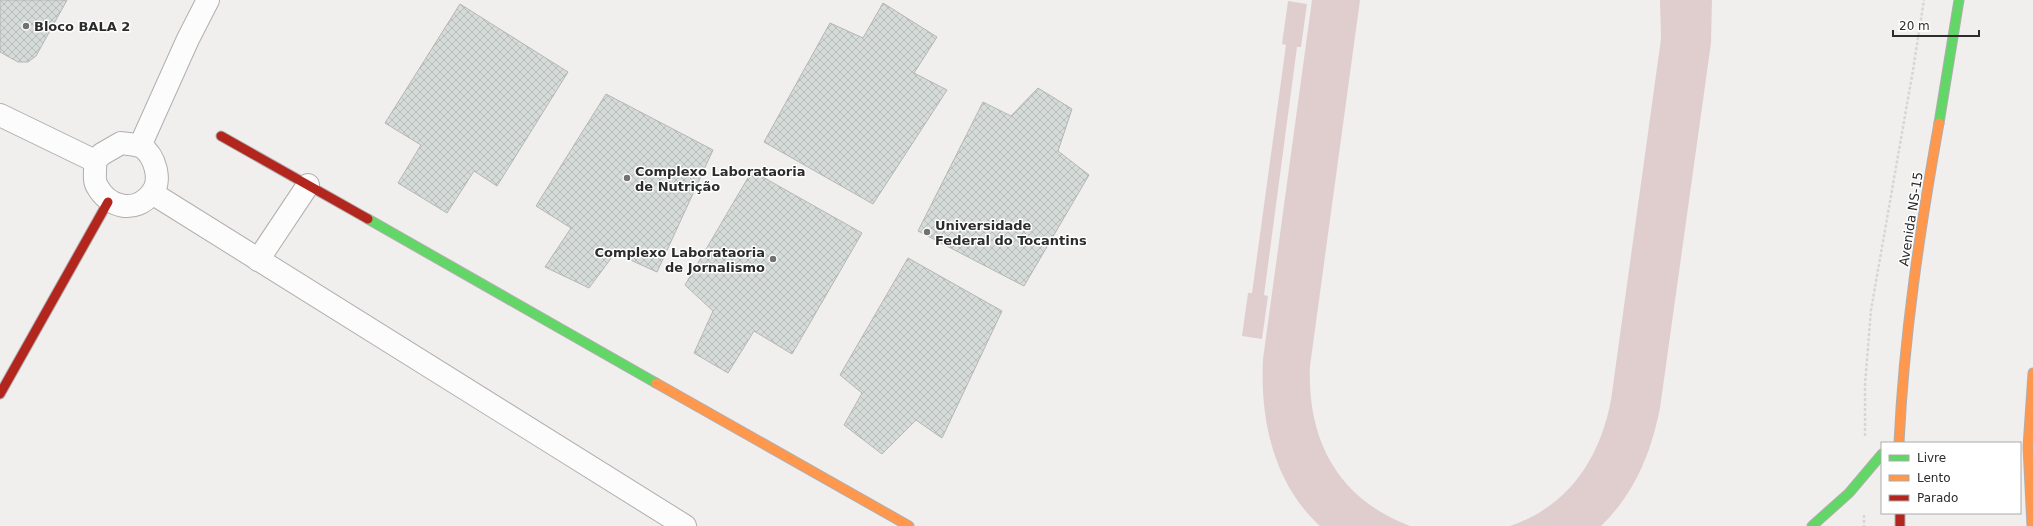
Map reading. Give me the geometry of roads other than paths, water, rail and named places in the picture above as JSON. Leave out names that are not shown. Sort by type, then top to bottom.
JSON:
[{"type":"street","points":[[140,146],[188,39],[208,0]]},
{"type":"street","name":"Avenida NS-15","points":[[1897,440],[1903,368],[1912,292],[1959,0]]},
{"type":"street","points":[[0,115],[96,161]]},
{"type":"street","points":[[221,136],[909,526]]},
{"type":"street","points":[[121,143],[140,146],[149,153],[158,172],[152,193],[138,204],[128,207],[108,202],[96,184],[96,161],[102,154],[121,143]]},
{"type":"street","points":[[258,260],[308,185]]},
{"type":"street","points":[[152,193],[685,526]]},
{"type":"street","points":[[0,394],[108,202]]},
{"type":"street","points":[[2032,526],[2028,447],[2033,373]]},
{"type":"street","points":[[1812,526],[1849,493],[1881,455]]},
{"type":"street","points":[[1900,514],[1900,526]]},
{"type":"place","name":"Bloco BALA 2","points":[[26,26]]},
{"type":"place","name":"Complexo Laborataoria de Nutrição","points":[[627,178]]},
{"type":"place","name":"Universidade Federal do Tocantins","points":[[927,232]]},
{"type":"place","name":"Complexo Laborataoria de Jornalismo","points":[[773,259]]}]
